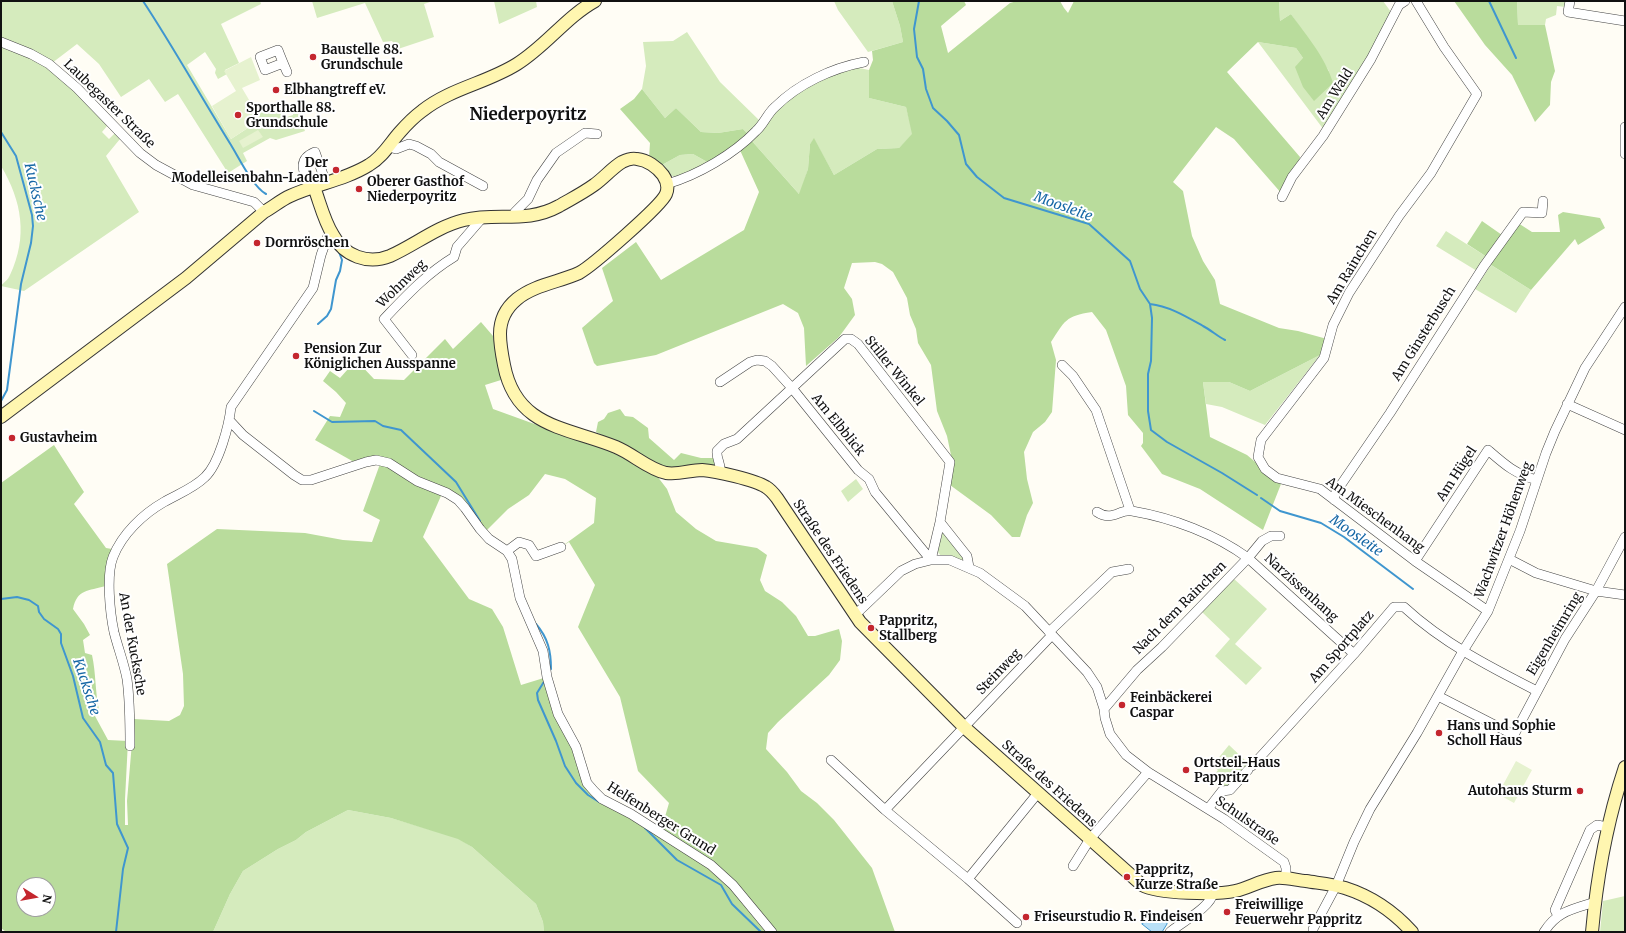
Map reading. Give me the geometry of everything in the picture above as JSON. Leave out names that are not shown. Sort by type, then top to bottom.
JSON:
[{"type":"street","points":[[1,417],[186,278],[264,212],[290,196],[369,165],[380,157],[409,122],[431,104],[448,94],[501,73],[519,63],[571,18],[595,1]]},
{"type":"street","name":"Am Wald","points":[[1282,197],[1292,177],[1324,136],[1371,59],[1400,5],[1405,1]]},
{"type":"street","name":"Am Rainchen","points":[[1258,458],[1261,440],[1324,358],[1334,325],[1349,293],[1399,216],[1432,173],[1477,94],[1444,47],[1416,1]]},
{"type":"street","points":[[1570,1],[1568,12],[1625,21]]},
{"type":"street","name":"Laubegaster Straße","points":[[1,42],[37,56],[49,64],[77,88],[140,153],[156,166],[193,184],[254,202],[264,212]]},
{"type":"street","points":[[326,183],[315,152],[310,154],[303,161],[303,167],[332,234],[344,249],[352,255],[364,259],[376,260],[389,256],[449,224],[483,217],[536,216],[552,210],[590,188],[622,162],[635,158],[647,162],[659,169],[667,184],[701,172],[739,146],[757,131],[773,108],[797,90],[822,76],[846,66],[864,62]]},
{"type":"street","points":[[283,63],[287,72]]},
{"type":"street","points":[[1625,127],[1625,154]]},
{"type":"street","points":[[514,217],[515,212],[528,199],[537,180],[556,153],[585,133],[597,134]]},
{"type":"street","points":[[389,147],[396,149],[409,144],[416,146],[431,154],[439,162],[483,186]]},
{"type":"street","name":"Straße des Friedens","points":[[667,184],[665,197],[592,263],[580,272],[521,296],[507,309],[502,319],[500,335],[502,356],[507,377],[514,395],[526,410],[535,416],[571,432],[624,450],[647,465],[665,473],[676,474],[702,470],[720,473],[756,482],[772,492],[855,615],[934,698],[964,727],[1146,887],[1161,891],[1213,893],[1235,891],[1267,880],[1286,879],[1336,886],[1355,892],[1380,904],[1396,916],[1412,932]]},
{"type":"street","name":"Am Ginsterbusch","points":[[1334,500],[1336,492],[1390,413],[1496,248],[1523,212],[1542,213],[1543,201]]},
{"type":"street","name":"Wohnweg","points":[[412,354],[384,319],[412,289],[437,267],[454,257],[457,247],[483,217]]},
{"type":"street","name":"An der Kucksche","points":[[130,746],[130,717],[127,679],[114,631],[108,582],[112,558],[125,534],[152,510],[193,486],[207,475],[216,459],[230,421],[231,407],[313,288],[321,255],[327,238],[332,234]]},
{"type":"street","name":"Wachwitzer Höhenweg","points":[[1312,932],[1336,886],[1354,842],[1370,809],[1488,611],[1520,531],[1546,453],[1567,404],[1585,368],[1625,307]]},
{"type":"street","name":"Stiller Winkel","points":[[792,388],[845,339],[851,339],[858,344],[950,462],[940,522]]},
{"type":"street","name":"Am Elbblick","points":[[720,382],[743,366],[757,360],[764,361],[772,366],[792,388],[858,470],[864,484],[875,492],[931,560]]},
{"type":"street","points":[[1062,365],[1073,376],[1096,410],[1130,510],[1108,516],[1103,516],[1098,512]]},
{"type":"street","points":[[720,473],[721,468],[717,457],[717,451],[724,444],[737,439],[792,388]]},
{"type":"street","name":"Am Elbblick","points":[[783,397],[792,399],[799,397]]},
{"type":"street","points":[[1567,404],[1625,430]]},
{"type":"street","points":[[230,421],[243,435],[302,480],[311,480],[376,460],[389,463],[417,481],[447,493],[458,500],[489,539],[507,551],[519,542],[529,545],[536,556],[561,546]]},
{"type":"street","name":"Am Hügel","points":[[1415,561],[1488,450],[1506,466],[1522,476],[1537,480]]},
{"type":"street","name":"Am Mieschenhang","points":[[1258,458],[1265,469],[1277,478],[1320,489],[1415,561],[1488,611]]},
{"type":"street","name":"Narzissenhang","points":[[1130,510],[1173,520],[1205,533],[1236,549],[1248,558],[1354,654]]},
{"type":"street","points":[[931,560],[940,522]]},
{"type":"street","points":[[940,522],[967,556],[969,567]]},
{"type":"street","name":"Nach dem Rainchen","points":[[1104,709],[1137,670],[1162,647],[1266,538],[1271,536],[1280,536]]},
{"type":"street","name":"Eigenheimring","points":[[1438,696],[1514,735],[1565,638],[1596,590],[1625,537]]},
{"type":"street","name":"Helfenberger Grund","points":[[507,551],[512,560],[522,603],[543,651],[548,679],[558,714],[576,746],[587,783],[602,799],[631,814],[711,865],[733,885],[772,932]]},
{"type":"street","points":[[1509,559],[1536,573],[1596,590],[1625,595]]},
{"type":"street","name":"Schulstraße","points":[[855,615],[901,571],[915,564],[931,560],[950,560],[980,573],[1025,606],[1087,672],[1097,687],[1108,728],[1114,741],[1126,755],[1148,772],[1208,810],[1284,862],[1286,868],[1286,879]]},
{"type":"street","points":[[1051,634],[1112,572],[1129,569]]},
{"type":"street","points":[[1476,603],[1479,627]]},
{"type":"street","name":"Am Sportplatz","points":[[1208,810],[1222,791],[1230,790],[1354,654],[1394,607],[1404,607],[1419,621],[1463,651]]},
{"type":"street","name":"Steinweg","points":[[885,810],[1051,634]]},
{"type":"street","name":"Eigenheimring","points":[[1463,651],[1537,691]]},
{"type":"street","points":[[831,760],[885,810],[1017,923]]},
{"type":"street","points":[[1592,932],[1595,902],[1607,827],[1625,767]]},
{"type":"street","points":[[1090,839],[1148,772]]},
{"type":"street","points":[[968,880],[1038,793]]},
{"type":"street","points":[[1558,916],[1555,910],[1590,830],[1597,825],[1607,827]]},
{"type":"street","name":"Straße des Friedens","points":[[1073,866],[1090,839]]},
{"type":"street","points":[[1170,932],[1206,906],[1213,893]]},
{"type":"street","points":[[1544,932],[1550,923],[1558,916],[1565,912],[1595,902]]},
{"type":"green space","points":[[1,1],[260,1],[261,4],[221,24],[239,63],[225,70],[227,74],[218,79],[215,73],[216,69],[205,52],[187,65],[231,139],[257,122],[255,119],[259,116],[260,112],[280,104],[284,116],[287,117],[293,115],[294,109],[298,113],[305,131],[276,140],[270,138],[243,153],[247,161],[228,173],[178,94],[165,102],[149,79],[121,97],[99,64],[77,44],[52,63],[1,39]]},
{"type":"green space","points":[[312,1],[433,1],[424,4],[434,37],[398,49],[392,41],[383,42],[365,3],[317,18]]},
{"type":"green space","points":[[494,1],[536,1],[537,7],[499,24]]},
{"type":"green space","points":[[834,1],[892,1],[900,26],[903,42],[868,52],[838,10]]},
{"type":"green space","points":[[892,1],[964,1],[966,5],[941,26],[948,53],[1010,3],[1017,1],[1060,1],[1068,13],[1074,1],[1279,1],[1280,21],[1291,14],[1309,38],[1326,65],[1333,83],[1314,101],[1303,87],[1295,67],[1303,58],[1296,48],[1258,42],[1227,72],[1300,157],[1282,194],[1234,139],[1216,127],[1173,182],[1183,191],[1192,236],[1203,261],[1215,280],[1220,304],[1279,328],[1298,331],[1327,339],[1320,355],[1250,391],[1229,382],[1203,382],[1210,437],[1247,455],[1281,484],[1263,530],[1200,489],[1162,474],[1141,446],[1143,443],[1143,433],[1128,415],[1126,386],[1106,330],[1092,312],[1076,315],[1071,318],[1063,324],[1051,342],[1056,360],[1052,412],[1045,422],[1033,432],[1024,452],[1027,479],[1033,503],[1027,515],[1020,537],[1012,537],[991,515],[950,485],[952,460],[947,436],[937,411],[931,365],[918,343],[916,329],[910,315],[907,298],[893,272],[882,264],[875,262],[852,263],[844,288],[852,299],[855,315],[839,337],[806,366],[804,328],[798,313],[783,304],[656,355],[597,366],[594,363],[582,328],[613,301],[602,268],[636,242],[661,280],[744,230],[759,192],[739,148],[751,140],[799,194],[808,169],[810,144],[814,138],[834,175],[877,149],[899,148],[912,134],[906,107],[869,98],[869,70],[873,60],[872,51],[903,42],[900,26]]},
{"type":"green space","points":[[1279,1],[1383,1],[1391,12],[1378,39],[1324,130],[1258,42],[1296,48],[1303,58],[1329,71],[1291,14],[1280,21]]},
{"type":"green space","points":[[1454,1],[1517,1],[1518,25],[1545,25],[1555,71],[1551,82],[1550,105],[1535,122],[1512,75],[1485,45]]},
{"type":"green space","points":[[1517,1],[1566,1],[1565,7],[1557,6],[1556,15],[1546,19],[1545,25],[1518,25]]},
{"type":"green space","points":[[687,32],[720,82],[760,121],[749,135],[743,129],[718,133],[701,132],[676,108],[665,118],[642,89],[646,66],[643,42],[673,41]]},
{"type":"green space","points":[[1,44],[48,65],[99,116],[107,126],[102,132],[109,139],[115,133],[120,139],[106,156],[139,212],[24,291],[1,286],[9,277],[16,261],[21,233],[18,206],[14,192],[1,166]]},
{"type":"green space","points":[[251,57],[260,80],[242,88],[255,110],[260,112],[259,116],[255,119],[257,122],[231,139],[212,106],[236,91],[224,71]]},
{"type":"green space","points":[[854,67],[869,70],[869,98],[906,107],[913,134],[899,148],[877,149],[834,175],[814,139],[810,144],[808,169],[800,195],[751,140],[773,111],[815,82]]},
{"type":"green space","points":[[642,89],[665,118],[676,108],[701,132],[718,133],[743,129],[749,135],[709,163],[693,154],[680,155],[660,166],[649,158],[650,143],[620,109],[634,99]]},
{"type":"green space","points":[[258,130],[263,137],[243,148],[239,141]]},
{"type":"green space","points":[[693,154],[709,163],[690,174],[679,176],[666,173],[660,166],[680,155]]},
{"type":"green space","points":[[1563,212],[1600,218],[1605,228],[1578,245],[1575,239],[1531,290],[1488,263],[1518,223],[1532,232],[1560,232],[1558,215]]},
{"type":"green space","points":[[1482,221],[1502,235],[1487,257],[1467,244]]},
{"type":"green space","points":[[1446,231],[1487,257],[1477,271],[1436,246]]},
{"type":"green space","points":[[1491,265],[1531,290],[1516,313],[1475,289]]},
{"type":"green space","points":[[481,322],[493,336],[501,380],[485,385],[493,409],[620,455],[657,476],[667,489],[676,512],[696,529],[716,541],[757,548],[767,555],[760,580],[765,591],[782,602],[796,616],[808,636],[815,636],[839,629],[842,641],[840,660],[829,675],[768,733],[766,749],[787,772],[801,791],[817,803],[834,820],[872,868],[895,932],[544,932],[543,922],[536,904],[472,847],[458,839],[391,818],[348,810],[306,832],[296,840],[278,849],[243,871],[230,894],[213,932],[6,932],[1,928],[1,483],[54,445],[84,492],[74,504],[106,548],[112,549],[106,586],[80,594],[73,609],[90,635],[83,640],[85,653],[92,655],[99,710],[95,716],[108,740],[128,741],[125,825],[128,825],[127,801],[134,719],[169,721],[180,715],[184,706],[183,674],[167,564],[217,529],[305,533],[343,540],[372,542],[380,520],[363,511],[380,464],[354,462],[315,440],[330,416],[340,417],[346,403],[323,381],[330,371],[340,378],[356,360],[374,379],[404,380],[445,339],[453,349]],"holes":[[[545,474],[565,479],[596,498],[594,523],[561,547],[569,542],[595,585],[578,627],[620,697],[638,771],[669,803],[660,834],[594,791],[547,677],[521,685],[503,627],[492,609],[469,599],[423,537],[444,489],[485,532],[508,509],[529,495]]]},
{"type":"green space","points":[[1320,355],[1265,425],[1222,407],[1206,404],[1203,382],[1229,382],[1250,391]]},
{"type":"green space","points":[[620,409],[625,416],[633,417],[648,428],[649,438],[674,460],[681,453],[701,458],[715,458],[717,468],[668,469],[649,461],[596,432],[598,422],[604,419],[608,413]]},
{"type":"green space","points":[[856,479],[863,489],[848,502],[841,491]]},
{"type":"green space","points":[[941,530],[961,550],[965,561],[941,556],[937,551],[942,535],[940,533]]},
{"type":"green space","points":[[1233,578],[1267,609],[1235,644],[1262,668],[1246,685],[1215,656],[1230,639],[1202,612]]},
{"type":"green space","points":[[1229,745],[1250,765],[1231,785],[1220,788],[1210,781],[1218,770],[1212,766]]},
{"type":"green space","points":[[1516,761],[1532,770],[1514,803],[1498,794]]},
{"type":"green space","points":[[348,810],[391,818],[458,838],[472,847],[536,904],[543,922],[544,932],[213,932],[230,894],[243,871],[278,849],[296,840],[306,832]]},
{"type":"green space","points":[[1625,896],[1625,932],[1600,932],[1603,901]]},
{"type":"water","points":[[1155,917],[1162,918],[1167,922],[1162,932],[1152,932],[1142,924]]},
{"type":"waterway","points":[[143,1],[247,172],[256,185],[266,194]]},
{"type":"waterway","name":"Moosleite","points":[[919,1],[914,29],[917,57],[923,69],[926,89],[933,108],[959,135],[966,164],[977,177],[1004,198],[1089,224],[1130,261],[1140,289],[1150,304],[1152,318],[1151,361],[1148,374],[1148,411],[1151,430],[1167,442],[1257,495]]},
{"type":"waterway","points":[[1489,1],[1516,58]]},
{"type":"waterway","name":"Kucksche","points":[[1,132],[16,156],[32,215],[33,226],[31,243],[21,284],[7,390],[1,401]]},
{"type":"waterway","points":[[318,324],[327,316],[331,309],[336,280],[340,271],[342,260],[339,252]]},
{"type":"waterway","points":[[1150,304],[1178,312],[1225,340]]},
{"type":"waterway","points":[[314,411],[332,422],[375,421],[383,426],[401,430],[456,482],[480,521]]},
{"type":"waterway","name":"Moosleite","points":[[1261,498],[1280,511],[1321,523],[1344,537],[1413,589]]},
{"type":"waterway","name":"Kucksche","points":[[1,599],[17,597],[29,600],[38,606],[39,612],[44,619],[58,629],[61,634],[61,643],[73,676],[83,718],[100,742],[106,765],[113,773],[117,824],[128,848],[123,869],[116,932]]},
{"type":"waterway","points":[[536,624],[548,645],[551,662],[551,669],[549,671]]},
{"type":"waterway","points":[[545,680],[537,693],[538,700],[565,766],[576,783],[588,795],[599,802]]},
{"type":"waterway","points":[[645,828],[677,860],[721,885],[732,904],[761,932]]},
{"type":"place","name":"Baustelle 88. Grundschule","points":[[313,57]]},
{"type":"place","name":"Elbhangtreff eV.","points":[[276,90]]},
{"type":"place","name":"Sporthalle 88. Grundschule","points":[[238,115]]},
{"type":"place","name":"Der Modelleisenbahn-Laden","points":[[336,170]]},
{"type":"place","name":"Oberer Gasthof Niederpoyritz","points":[[359,189]]},
{"type":"place","name":"Dornröschen","points":[[257,243]]},
{"type":"place","name":"Pension Zur Königlichen Ausspanne","points":[[296,356]]},
{"type":"place","name":"Gustavheim","points":[[12,438]]},
{"type":"place","name":"Pappritz, Stallberg","points":[[871,628]]},
{"type":"place","name":"Feinbäckerei Caspar","points":[[1122,705]]},
{"type":"place","name":"Hans und Sophie Scholl Haus","points":[[1439,733]]},
{"type":"place","name":"Ortsteil-Haus Pappritz","points":[[1186,770]]},
{"type":"place","name":"Autohaus Sturm","points":[[1580,791]]},
{"type":"place","name":"Pappritz, Kurze Straße","points":[[1127,877]]},
{"type":"place","name":"Freiwillige Feuerwehr Pappritz","points":[[1227,912]]},
{"type":"place","name":"Friseurstudio R. Findeisen","points":[[1026,917]]},
{"type":"district","name":"Niederpoyritz","points":[[528,115]]}]
